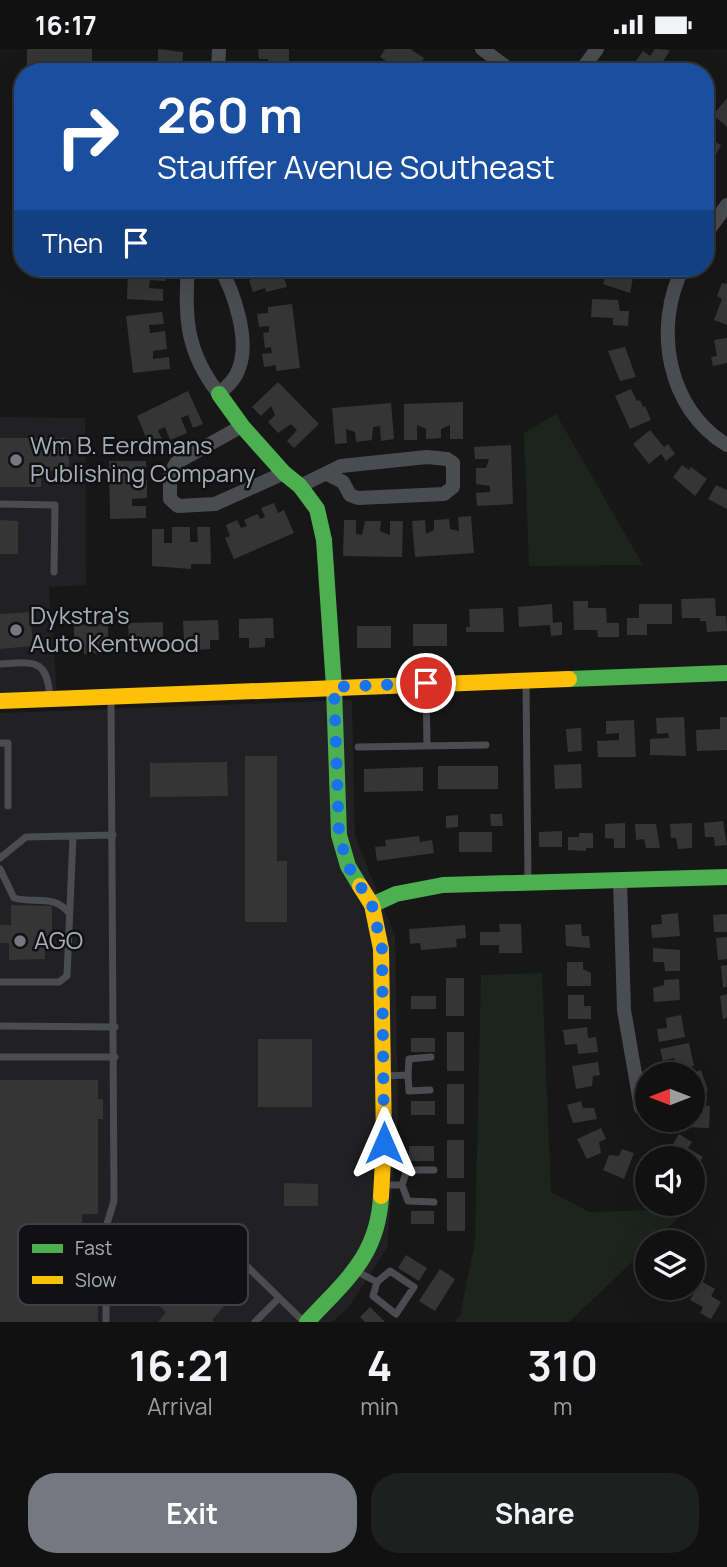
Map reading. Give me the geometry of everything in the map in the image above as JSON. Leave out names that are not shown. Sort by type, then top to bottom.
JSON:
[{"type":"street","points":[[482,49],[501,63]]},
{"type":"street","points":[[188,277],[187,317],[192,352],[202,372],[243,426],[284,473],[300,486],[317,509],[324,540],[334,687],[339,835],[348,866],[372,905],[382,949],[384,1076],[380,1218],[365,1259],[306,1322]]},
{"type":"street","points":[[219,394],[232,381],[242,357],[238,320],[223,277]]},
{"type":"street","points":[[679,277],[671,294],[667,319],[671,367],[684,400],[698,420],[727,445]]},
{"type":"street","points":[[243,426],[176,463],[170,474],[170,499],[177,506],[215,504],[284,473]]},
{"type":"street","points":[[300,486],[329,475],[341,466],[427,457],[447,459],[453,463],[456,474],[453,487],[444,494],[358,498],[350,495],[343,481],[329,475]]},
{"type":"street","points":[[0,701],[727,673]]},
{"type":"street","points":[[372,905],[396,894],[443,885],[727,877]]},
{"type":"street","points":[[620,881],[624,1010],[635,1073]]},
{"type":"lane","points":[[0,504],[55,505],[54,572]]},
{"type":"lane","points":[[0,664],[30,662],[40,665],[47,673],[50,699]]},
{"type":"lane","points":[[526,680],[528,883]]},
{"type":"lane","points":[[426,683],[427,746]]},
{"type":"lane","points":[[107,1224],[114,1201],[111,696]]},
{"type":"lane","points":[[0,743],[8,743],[8,806]]},
{"type":"lane","points":[[358,747],[486,745]]},
{"type":"lane","points":[[0,858],[26,837],[113,835]]},
{"type":"lane","points":[[0,982],[59,982],[67,976],[73,836]]},
{"type":"lane","points":[[0,869],[14,898],[60,902],[69,913]]},
{"type":"lane","points":[[0,1026],[115,1027]]},
{"type":"lane","points":[[0,1057],[115,1057]]},
{"type":"lane","points":[[430,1090],[410,1091],[408,1075],[409,1059],[431,1057]]},
{"type":"lane","points":[[384,1076],[408,1075]]},
{"type":"lane","points":[[434,1170],[407,1170],[402,1185],[408,1201],[434,1202]]},
{"type":"lane","points":[[382,1185],[402,1185]]},
{"type":"lane","points":[[248,1268],[306,1322]]},
{"type":"lane","points":[[356,1271],[377,1282]]},
{"type":"lane","points":[[390,1272],[414,1287],[396,1314],[373,1296],[377,1282],[390,1272]]},
{"type":"lane","points":[[255,1322],[279,1298]]},
{"type":"shaded area","points":[[556,414],[643,565],[529,566],[524,433]]},
{"type":"shaded area","points":[[0,417],[85,418],[86,585],[49,587],[57,692],[0,693]]},
{"type":"shaded area","points":[[352,700],[355,836],[395,936],[398,1116],[387,1248],[349,1307],[332,1322],[0,1322],[0,713]]},
{"type":"shaded area","points":[[542,973],[551,1192],[589,1212],[635,1211],[635,1216],[681,1216],[666,1230],[635,1230],[635,1259],[569,1322],[454,1322],[460,1316],[475,1242],[481,975]]},
{"type":"building","points":[[27,49],[92,49],[92,63],[27,63]]},
{"type":"building","points":[[158,49],[183,52],[182,63],[158,63]]},
{"type":"building","points":[[258,49],[289,49],[289,63],[268,63],[268,59],[259,59]]},
{"type":"building","points":[[385,49],[410,49],[424,58],[421,63],[389,63],[380,57]]},
{"type":"building","points":[[655,49],[670,50],[662,63],[634,63],[643,51],[650,56]]},
{"type":"building","points":[[727,98],[727,127],[714,114]]},
{"type":"building","points":[[714,141],[721,145],[714,158]]},
{"type":"building","points":[[128,277],[165,277],[165,281],[150,280],[149,288],[163,289],[163,301],[127,299]]},
{"type":"building","points":[[258,277],[284,277],[287,287],[266,292],[265,288],[253,292],[249,280]]},
{"type":"building","points":[[605,277],[633,277],[630,293],[603,284]]},
{"type":"building","points":[[722,283],[727,284],[727,325],[714,320],[722,299],[717,296]]},
{"type":"building","points":[[592,299],[618,300],[620,311],[629,311],[628,326],[613,325],[613,318],[591,317]]},
{"type":"building","points":[[292,304],[300,368],[276,371],[276,365],[264,367],[262,354],[272,353],[271,347],[265,348],[263,333],[269,332],[269,326],[259,327],[257,314],[268,313],[268,307]]},
{"type":"building","points":[[162,312],[164,324],[149,325],[150,333],[165,331],[167,349],[153,351],[153,359],[169,357],[170,369],[133,373],[126,316]]},
{"type":"building","points":[[727,338],[727,363],[713,366],[711,357],[717,356],[714,340]]},
{"type":"building","points":[[625,347],[636,377],[620,381],[608,351]]},
{"type":"building","points":[[278,382],[319,424],[294,448],[287,441],[297,430],[291,424],[278,433],[268,422],[275,415],[271,406],[261,416],[252,407]]},
{"type":"building","points":[[631,389],[637,401],[640,400],[643,407],[645,406],[651,420],[630,429],[615,396]]},
{"type":"building","points":[[188,391],[203,424],[193,428],[188,415],[181,418],[187,433],[170,440],[165,427],[158,430],[164,444],[151,449],[137,416]]},
{"type":"building","points":[[463,402],[463,439],[450,439],[450,425],[441,429],[441,438],[426,439],[426,429],[417,425],[417,440],[404,440],[404,404]]},
{"type":"building","points":[[391,403],[394,439],[381,441],[380,426],[373,427],[372,440],[356,442],[355,432],[346,429],[347,443],[335,444],[332,408]]},
{"type":"building","points":[[650,430],[664,447],[668,444],[675,454],[666,461],[661,454],[649,464],[633,444]]},
{"type":"building","points":[[0,438],[69,438],[69,471],[41,471],[41,487],[0,487]]},
{"type":"building","points":[[511,445],[513,504],[477,506],[476,493],[490,492],[490,486],[476,484],[476,468],[486,468],[489,459],[475,459],[474,447]]},
{"type":"building","points":[[109,461],[146,461],[146,472],[131,472],[131,480],[147,480],[147,498],[132,499],[132,506],[146,506],[146,518],[110,519]]},
{"type":"building","points":[[682,465],[689,470],[691,467],[707,479],[695,496],[673,477]]},
{"type":"building","points":[[716,485],[727,490],[727,509],[708,499]]},
{"type":"building","points":[[274,503],[278,513],[284,510],[294,533],[234,559],[225,538],[230,536],[226,525],[237,520],[241,528],[247,526],[244,520],[258,514],[260,519],[265,517],[261,508]]},
{"type":"building","points":[[471,516],[474,553],[415,557],[412,521],[425,520],[426,534],[434,530],[434,520],[449,519],[450,529],[459,531],[458,517]]},
{"type":"building","points":[[0,520],[18,521],[18,554],[0,554]]},
{"type":"building","points":[[344,520],[356,520],[356,534],[362,535],[365,521],[381,521],[380,531],[390,535],[390,521],[403,521],[402,557],[343,556]]},
{"type":"building","points":[[172,527],[190,527],[190,542],[198,542],[197,527],[210,527],[211,564],[191,564],[191,569],[152,566],[152,529],[164,529],[164,543],[172,543]]},
{"type":"building","points":[[715,598],[716,616],[726,616],[727,631],[707,632],[706,621],[700,621],[700,618],[682,618],[681,599]]},
{"type":"building","points":[[573,601],[588,601],[588,608],[606,608],[607,623],[619,623],[619,637],[598,637],[597,630],[574,630]]},
{"type":"building","points":[[552,604],[553,623],[562,622],[562,635],[551,636],[550,625],[519,627],[518,607]]},
{"type":"building","points":[[639,604],[672,604],[672,624],[647,624],[647,635],[627,635],[627,618],[639,618]]},
{"type":"building","points":[[503,608],[504,632],[466,632],[466,627],[470,627],[469,609]]},
{"type":"building","name":"Dykstra's Auto Kentwood","points":[[30,612],[33,646],[0,649],[0,614]]},
{"type":"building","points":[[273,618],[274,638],[265,638],[265,647],[249,648],[249,638],[239,638],[239,619]]},
{"type":"building","points":[[218,620],[219,640],[210,640],[210,649],[194,650],[193,640],[184,640],[183,621]]},
{"type":"building","points":[[163,622],[163,642],[155,642],[155,651],[139,652],[139,642],[129,642],[128,623]]},
{"type":"building","points":[[108,624],[108,644],[100,644],[100,653],[84,654],[84,644],[74,644],[74,625]]},
{"type":"building","points":[[413,624],[447,624],[447,646],[413,646]]},
{"type":"building","points":[[357,626],[391,626],[391,648],[357,648]]},
{"type":"building","points":[[684,717],[686,756],[650,755],[650,739],[669,738],[668,733],[657,734],[656,718]]},
{"type":"building","points":[[720,717],[727,717],[727,750],[697,751],[696,730],[720,729]]},
{"type":"building","points":[[634,720],[636,757],[598,757],[597,741],[619,740],[619,733],[606,734],[606,721]]},
{"type":"building","points":[[581,728],[582,751],[568,752],[566,729]]},
{"type":"building","points":[[245,756],[277,756],[277,861],[287,861],[287,922],[245,922]]},
{"type":"building","points":[[227,762],[228,796],[150,797],[150,763]]},
{"type":"building","points":[[581,764],[582,788],[555,789],[554,765]]},
{"type":"building","points":[[438,766],[498,766],[498,789],[438,789]]},
{"type":"building","points":[[423,767],[423,791],[364,792],[364,769]]},
{"type":"building","points":[[490,814],[502,814],[503,826],[491,826]]},
{"type":"building","points":[[458,815],[458,827],[446,828],[446,816]]},
{"type":"building","points":[[723,821],[727,845],[715,846],[714,837],[705,837],[704,823]]},
{"type":"building","points":[[625,823],[625,848],[614,848],[614,839],[605,838],[605,824]]},
{"type":"building","points":[[692,823],[692,848],[678,849],[676,838],[671,838],[670,824]]},
{"type":"building","points":[[635,824],[656,824],[660,848],[646,848],[644,839],[636,840]]},
{"type":"building","points":[[562,831],[562,847],[539,847],[539,832]]},
{"type":"building","points":[[459,832],[492,832],[492,852],[459,852]]},
{"type":"building","points":[[579,833],[593,833],[593,848],[586,848],[586,851],[568,850],[568,837],[579,837]]},
{"type":"building","points":[[419,836],[420,842],[432,840],[434,853],[377,861],[375,847],[386,846],[385,840]]},
{"type":"building","points":[[11,905],[52,906],[52,936],[45,936],[45,959],[9,960],[9,943],[0,943],[0,925],[11,925]]},
{"type":"building","points":[[678,913],[680,936],[652,938],[651,925],[662,924],[661,915]]},
{"type":"building","points":[[727,914],[727,932],[714,932],[713,915]]},
{"type":"building","points":[[499,924],[521,924],[522,953],[499,953],[499,945],[480,945],[480,932],[500,932]]},
{"type":"building","points":[[581,924],[582,936],[589,936],[590,948],[566,946],[565,925]]},
{"type":"building","points":[[465,925],[466,938],[456,939],[457,947],[421,950],[420,943],[410,944],[409,929]]},
{"type":"building","points":[[727,937],[727,959],[718,960],[716,938]]},
{"type":"building","points":[[653,948],[680,950],[680,971],[665,971],[664,962],[653,962]]},
{"type":"building","points":[[567,962],[583,962],[583,969],[591,973],[591,986],[567,986]]},
{"type":"building","points":[[727,965],[727,987],[723,987],[721,966]]},
{"type":"building","points":[[446,978],[464,978],[464,1016],[446,1016]]},
{"type":"building","points":[[679,979],[680,1000],[654,1002],[653,988],[664,985],[664,980]]},
{"type":"building","points":[[727,994],[727,1018],[723,1019],[720,996]]},
{"type":"building","points":[[568,995],[584,995],[584,1006],[591,1006],[591,1019],[568,1019]]},
{"type":"building","points":[[411,996],[436,996],[436,1009],[411,1009]]},
{"type":"building","points":[[681,1015],[685,1037],[659,1042],[657,1029],[667,1028],[666,1018]]},
{"type":"building","points":[[587,1027],[588,1038],[596,1037],[598,1052],[578,1054],[577,1044],[565,1045],[563,1030]]},
{"type":"building","points":[[447,1032],[464,1032],[464,1071],[447,1071]]},
{"type":"building","points":[[411,1038],[435,1038],[435,1052],[411,1052]]},
{"type":"building","points":[[258,1039],[312,1039],[312,1107],[258,1107]]},
{"type":"building","points":[[689,1043],[693,1062],[675,1062],[674,1058],[663,1061],[660,1049]]},
{"type":"building","points":[[598,1062],[600,1075],[593,1076],[592,1086],[576,1089],[572,1066]]},
{"type":"building","points":[[0,1080],[98,1080],[98,1099],[103,1099],[103,1119],[98,1119],[98,1214],[82,1214],[82,1224],[18,1224],[18,1305],[98,1305],[98,1322],[0,1322]]},
{"type":"building","points":[[447,1084],[464,1084],[464,1124],[447,1124]]},
{"type":"building","points":[[411,1101],[435,1101],[435,1115],[411,1115]]},
{"type":"building","points":[[581,1101],[583,1108],[594,1108],[597,1119],[573,1123],[567,1105]]},
{"type":"building","points":[[705,1106],[710,1106],[709,1128],[705,1128]]},
{"type":"building","points":[[601,1128],[606,1139],[599,1142],[601,1153],[587,1159],[577,1139]]},
{"type":"building","points":[[679,1134],[692,1142],[689,1146],[672,1146]]},
{"type":"building","points":[[447,1140],[464,1140],[464,1178],[447,1178]]},
{"type":"building","points":[[409,1146],[434,1146],[434,1161],[409,1161]]},
{"type":"building","points":[[622,1149],[634,1153],[624,1179],[603,1170],[609,1155],[619,1156]]},
{"type":"building","points":[[284,1183],[318,1184],[318,1206],[284,1206]]},
{"type":"building","points":[[447,1192],[465,1192],[465,1231],[447,1231]]},
{"type":"building","points":[[411,1211],[434,1211],[434,1224],[411,1224]]},
{"type":"building","points":[[406,1255],[427,1268],[419,1281],[398,1268]]},
{"type":"building","points":[[440,1269],[455,1279],[435,1311],[419,1301]]},
{"type":"building","points":[[705,1283],[715,1289],[711,1296],[721,1302],[711,1319],[700,1313],[703,1307],[690,1300],[705,1300]]},
{"type":"building","points":[[158,1305],[225,1305],[212,1320],[214,1322],[158,1322],[166,1312]]},
{"type":"building","points":[[370,1307],[385,1322],[365,1322],[360,1317]]},
{"type":"traffic: fast","points":[[219,394],[242,426],[284,473],[300,486],[317,509],[324,540],[334,687],[339,835],[348,866],[360,886]]},
{"type":"traffic: fast","points":[[569,679],[727,673]]},
{"type":"traffic: fast","points":[[372,905],[396,894],[443,885],[727,877]]},
{"type":"traffic: fast","points":[[307,1322],[358,1266],[367,1251],[379,1217],[381,1196]]},
{"type":"traffic: slow","points":[[0,701],[569,679]]},
{"type":"traffic: slow","points":[[360,886],[372,905],[381,949],[384,1143],[381,1196]]},
{"type":"place","name":"Wm B. Eerdmans Publishing Company","points":[[16,460]]},
{"type":"place","name":"Dykstra's Auto Kentwood","points":[[16,630]]},
{"type":"place","name":"AGO","points":[[20,941]]},
{"type":"route","points":[[384,1143],[382,949],[372,905],[348,866],[339,835],[335,802],[334,687],[426,683]]}]
